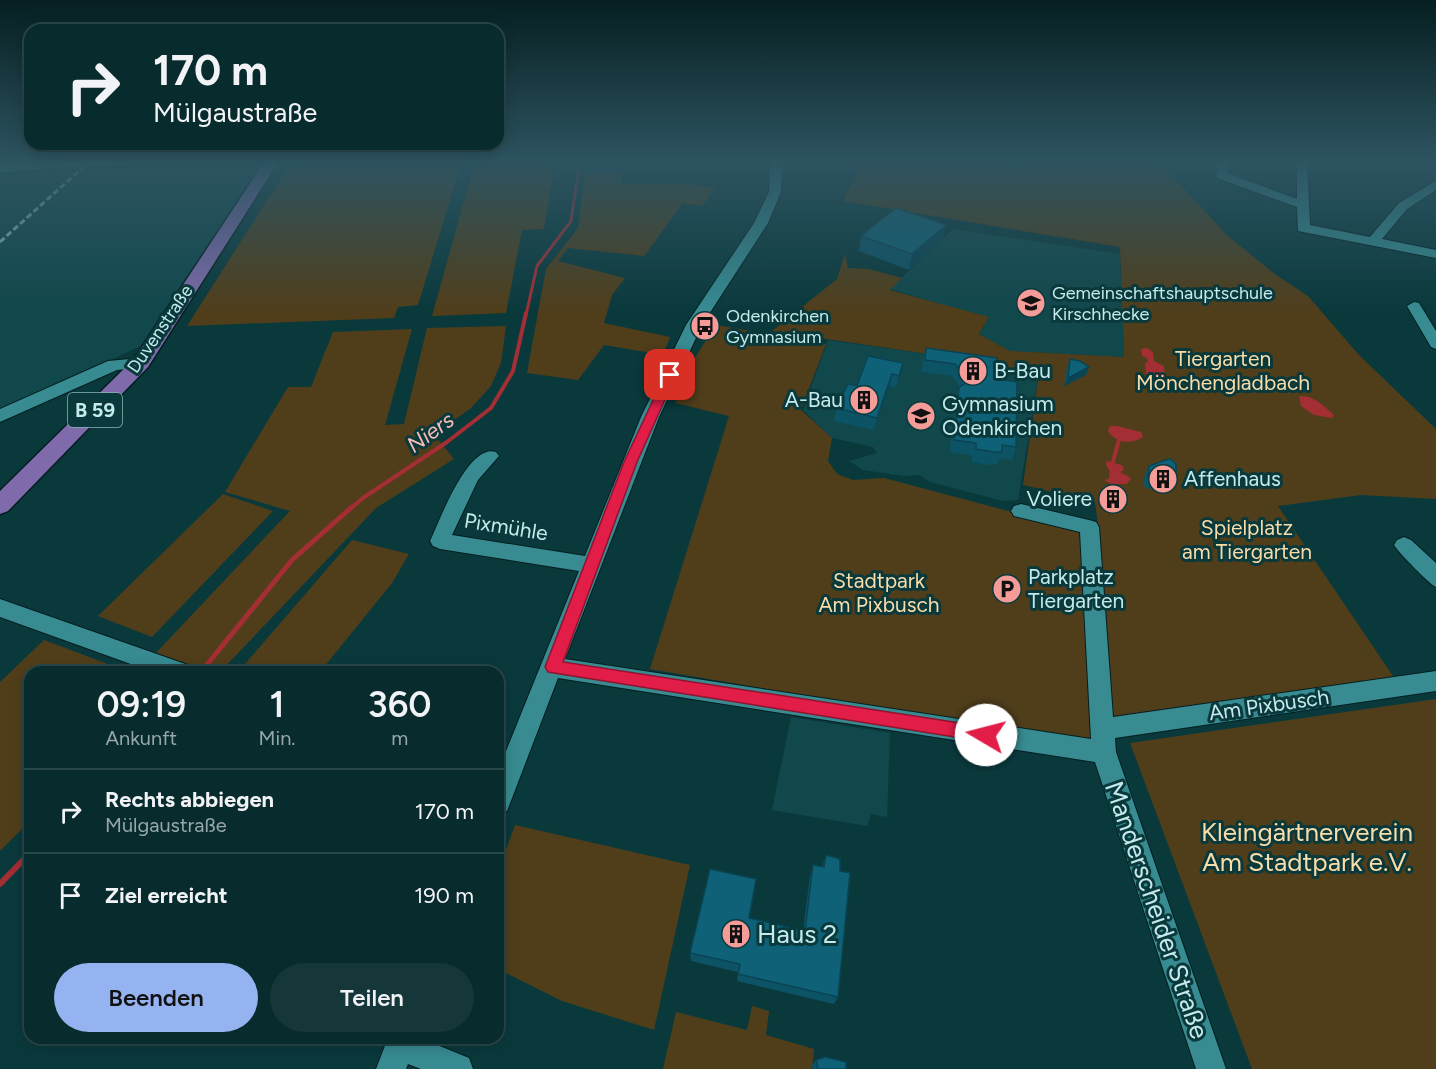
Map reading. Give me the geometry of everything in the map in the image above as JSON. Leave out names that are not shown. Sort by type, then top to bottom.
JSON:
[{"type":"main road","name":"Duvenstraße","points":[[0,505],[141,363],[240,211]]},
{"type":"street","points":[[504,780],[553,667],[631,462],[682,349],[716,291],[747,248],[767,211]]},
{"type":"street","points":[[1293,211],[1357,237],[1436,254]]},
{"type":"street","points":[[1303,211],[1303,216]]},
{"type":"street","points":[[1375,240],[1399,211]]},
{"type":"street","points":[[1414,306],[1431,328],[1436,344]]},
{"type":"street","points":[[0,416],[114,365],[141,363]]},
{"type":"street","name":"Pixmühle","points":[[490,456],[470,476],[440,541],[593,565]]},
{"type":"street","points":[[1021,511],[1089,527],[1103,740]]},
{"type":"street","points":[[1404,545],[1428,567],[1436,579]]},
{"type":"street","points":[[0,608],[163,666]]},
{"type":"street","name":"Am Pixbusch","points":[[553,667],[1103,740],[1436,681]]},
{"type":"street","name":"Manderscheider Straße","points":[[1103,740],[1211,1069]]},
{"type":"street","points":[[398,1051],[458,1069]]},
{"type":"shaded area","points":[[0,211],[231,211],[141,346],[0,411]]},
{"type":"shaded area","name":"Gemeinschaftshauptschule Kirschhecke","points":[[953,229],[1120,254],[1124,357],[1010,351],[979,334],[989,318],[890,289]]},
{"type":"shaded area","name":"Gymnasium Odenkirchen","points":[[828,340],[969,360],[1039,373],[1018,500],[1003,501],[930,482],[919,475],[905,476],[863,470],[849,461],[877,453],[873,447],[832,438],[803,410]]},
{"type":"shaded area","points":[[1147,348],[1153,352],[1154,361],[1164,366],[1165,377],[1146,374],[1145,363],[1148,362],[1147,358],[1142,356],[1141,349]]},
{"type":"shaded area","points":[[1299,396],[1314,399],[1334,415],[1332,418],[1314,415],[1301,406]]},
{"type":"shaded area","points":[[1110,426],[1141,432],[1143,437],[1124,442],[1111,435],[1108,431]]},
{"type":"shaded area","points":[[1106,461],[1122,465],[1124,470],[1120,472],[1131,478],[1127,484],[1112,484],[1104,480],[1109,479],[1110,471]]},
{"type":"shaded area","points":[[791,717],[890,733],[887,817],[871,814],[867,826],[772,810]]},
{"type":"green space","points":[[260,211],[447,211],[418,305],[398,307],[394,318],[187,326]]},
{"type":"green space","points":[[461,211],[547,211],[544,229],[522,230],[506,313],[432,316]]},
{"type":"green space","points":[[580,211],[677,211],[644,256],[568,248],[558,261],[625,278],[612,295],[604,323],[670,337],[663,355],[604,345],[578,380],[527,373],[546,269],[578,228]]},
{"type":"green space","name":"Stadtpark Am Pixbusch","points":[[903,211],[1205,211],[1228,236],[1276,275],[1308,296],[1358,354],[1436,429],[1436,499],[1361,495],[1278,506],[1395,679],[1117,720],[1105,747],[650,669],[729,416],[675,403],[692,362],[716,325],[826,344],[801,410],[832,438],[828,461],[837,474],[853,480],[884,478],[1042,520],[1098,525],[1095,502],[1023,485],[1039,373],[969,360],[772,331],[837,279],[845,254],[848,268],[869,269],[902,278],[890,290],[989,317],[979,334],[1010,351],[1124,357],[1120,247]]},
{"type":"green space","points":[[506,326],[501,363],[491,386],[471,408],[453,421],[427,426],[454,459],[376,508],[226,666],[182,666],[154,655],[290,511],[225,492],[288,387],[311,387],[333,332],[412,329],[385,425],[404,424],[427,328]]},
{"type":"green space","points":[[223,494],[273,511],[152,637],[98,616]]},
{"type":"green space","points":[[352,540],[409,554],[392,583],[325,666],[243,666]]},
{"type":"green space","points":[[44,640],[113,666],[24,666],[24,827],[0,851],[0,682]]},
{"type":"green space","name":"Kleingärtnerverein Am Stadtpark e.V.","points":[[1436,699],[1436,1069],[1252,1069],[1130,743]]},
{"type":"green space","points":[[515,825],[690,865],[654,1030],[562,1001],[504,972],[504,855]]},
{"type":"green space","points":[[752,1006],[769,1011],[766,1035],[814,1049],[812,1069],[663,1069],[676,1012],[747,1030]]},
{"type":"building","points":[[892,211],[904,211],[946,225],[912,254],[861,236]]},
{"type":"building","points":[[926,348],[997,358],[997,379],[1017,382],[1016,447],[1002,445],[1002,452],[994,452],[976,449],[976,443],[954,440],[959,387],[969,381],[955,364],[925,360]]},
{"type":"building","name":"A-Bau","points":[[868,356],[903,363],[899,376],[892,374],[877,418],[836,408],[848,384],[857,386]]},
{"type":"building","points":[[1070,359],[1080,361],[1089,367],[1068,378]]},
{"type":"building","points":[[1168,459],[1176,464],[1176,476],[1172,474],[1172,485],[1148,477],[1149,466]]},
{"type":"building","name":"Haus 2","points":[[826,855],[840,859],[840,871],[850,873],[838,997],[738,974],[740,964],[690,953],[710,869],[756,879],[749,918],[805,931],[813,865],[824,867]]},
{"type":"building","points":[[825,1057],[846,1062],[846,1069],[818,1069],[816,1060]]},
{"type":"waterway","name":"Niers","points":[[526,315],[537,266],[571,221],[573,211]]},
{"type":"waterway","name":"Niers","points":[[350,509],[447,442],[491,408],[513,371],[526,313]]},
{"type":"waterway","points":[[1113,462],[1119,440]]},
{"type":"waterway","name":"Niers","points":[[206,666],[292,560],[352,507]]},
{"type":"waterway","name":"Niers","points":[[0,884],[24,859]]},
{"type":"railway","points":[[0,242],[35,211]]},
{"type":"place","name":"Gemeinschaftshauptschule Kirschhecke","points":[[1031,303]]},
{"type":"place","name":"Odenkirchen Gymnasium","points":[[705,326]]},
{"type":"place","name":"B-Bau","points":[[973,371]]},
{"type":"place","name":"A-Bau","points":[[864,400]]},
{"type":"place","name":"Gymnasium Odenkirchen","points":[[921,416]]},
{"type":"place","name":"Affenhaus","points":[[1163,479]]},
{"type":"place","name":"Voliere","points":[[1113,499]]},
{"type":"place","name":"Parkplatz Tiergarten","points":[[1007,589]]},
{"type":"place","name":"Haus 2","points":[[736,934]]},
{"type":"route","points":[[670,375],[631,462],[553,667],[986,735]]},
{"type":"park label","name":"Tiergarten Mönchengladbach","points":[[1223,371]]},
{"type":"park label","name":"Spielplatz am Tiergarten","points":[[1247,540]]}]
